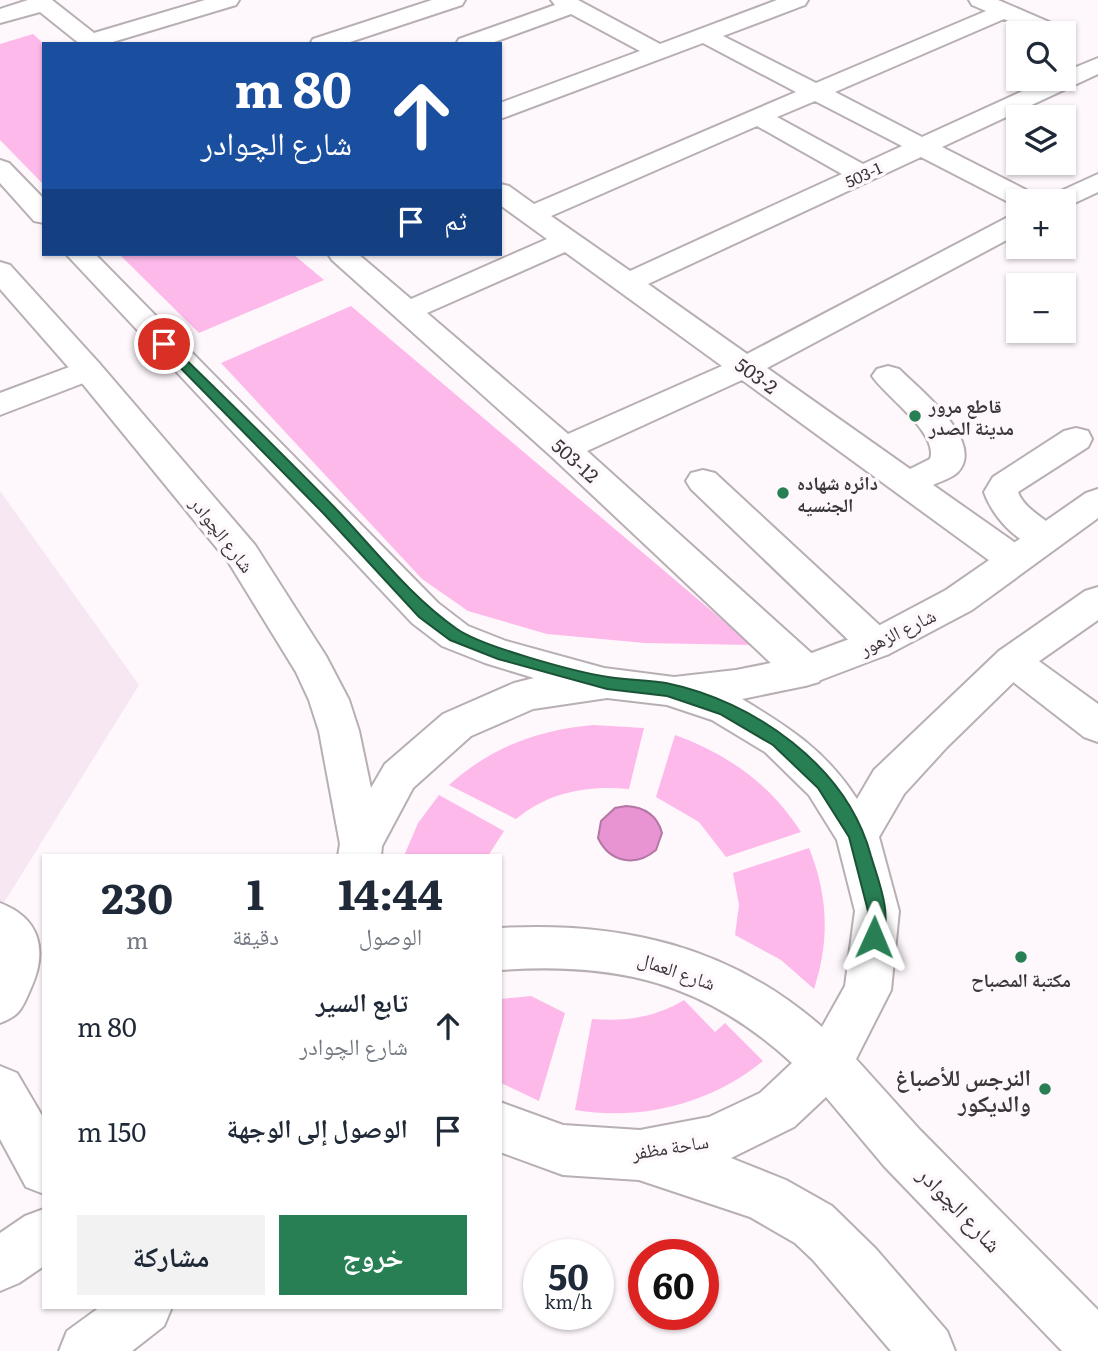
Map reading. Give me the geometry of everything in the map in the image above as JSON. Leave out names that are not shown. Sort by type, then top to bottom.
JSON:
[{"type":"street","points":[[96,42],[229,0]]},
{"type":"street","points":[[502,111],[797,0]]},
{"type":"street","points":[[980,0],[1080,46]]},
{"type":"street","points":[[0,16],[42,2],[92,42]]},
{"type":"street","points":[[327,42],[438,2]]},
{"type":"street","points":[[472,42],[568,3],[658,52]]},
{"type":"street","points":[[532,215],[1004,10]]},
{"type":"street","points":[[705,35],[1006,190]]},
{"type":"street","name":"503-1","points":[[628,283],[921,147],[1080,46]]},
{"type":"street","points":[[758,117],[862,174]]},
{"type":"street","points":[[0,168],[42,211]]},
{"type":"street","points":[[1076,193],[1098,182]]},
{"type":"street","name":"503-2","points":[[502,193],[1014,559]]},
{"type":"street","points":[[564,449],[745,367],[1006,229]]},
{"type":"street","points":[[408,311],[568,240]]},
{"type":"street","points":[[82,256],[425,613],[455,636],[498,653],[607,683]]},
{"type":"street","name":"503-12","points":[[344,256],[564,449],[805,671]]},
{"type":"street","name":"شارع الچوادر","points":[[3,279],[88,370],[242,554],[312,666],[329,700],[339,731],[360,850]]},
{"type":"street","points":[[0,405],[88,370]]},
{"type":"street","points":[[888,376],[944,434],[948,453],[945,466],[908,484]]},
{"type":"street","points":[[1045,538],[1006,506],[1001,492],[1005,485],[1076,439]]},
{"type":"street","points":[[702,481],[876,644]]},
{"type":"street","name":"شارع الزهور","points":[[667,690],[736,685],[805,671],[876,644],[959,600],[1098,501]]},
{"type":"street","points":[[857,835],[889,782],[1012,662],[1098,601]]},
{"type":"street","points":[[1012,662],[1098,726]]},
{"type":"street","name":"ساحة مظفر","points":[[360,850],[399,776],[457,725],[528,694],[607,683],[667,690],[726,709],[779,741],[824,783],[857,835],[877,911],[868,990],[827,1064],[777,1110],[713,1141],[640,1155],[563,1150],[502,1127]]},
{"type":"street","points":[[0,923],[9,928],[19,948],[15,978],[0,1001]]},
{"type":"street","name":"شارع العمال","points":[[502,949],[544,944],[604,948],[664,961],[721,985],[776,1019],[827,1064]]},
{"type":"street","name":"شارع الچوادر","points":[[827,1064],[900,1145],[1098,1349]]},
{"type":"street","points":[[0,1090],[42,1165]]},
{"type":"street","points":[[502,1150],[563,1150]]},
{"type":"street","points":[[640,1155],[730,1184],[791,1211],[831,1239],[926,1351]]},
{"type":"street","points":[[0,1264],[42,1236]]},
{"type":"street","points":[[87,1351],[142,1309]]},
{"type":"shaded area","points":[[33,34],[42,42],[42,183],[0,140],[0,44]]},
{"type":"shaded area","points":[[121,256],[295,256],[324,280],[199,333]]},
{"type":"shaded area","points":[[351,306],[752,645],[645,643],[547,634],[468,611],[422,579],[221,363]]},
{"type":"shaded area","points":[[0,491],[139,685],[0,909]]},
{"type":"shaded area","points":[[593,725],[644,728],[629,789],[598,788],[569,792],[542,802],[516,819],[449,785],[481,760],[516,743],[553,731]]},
{"type":"shaded area","points":[[675,735],[713,752],[747,773],[776,800],[801,832],[726,857],[699,822],[656,797]]},
{"type":"shaded area","points":[[439,795],[504,831],[489,854],[405,854],[418,823]]},
{"type":"shaded area","points":[[615,808],[639,808],[653,816],[662,833],[656,850],[640,859],[624,860],[616,857],[609,853],[598,838],[601,821]]},
{"type":"shaded area","points":[[809,848],[820,883],[825,918],[823,953],[814,989],[781,960],[735,935],[739,905],[733,873]]},
{"type":"shaded area","points":[[531,996],[565,1013],[539,1101],[502,1083],[502,999]]},
{"type":"shaded area","points":[[684,1000],[715,1032],[725,1023],[763,1061],[721,1088],[674,1106],[625,1113],[575,1110],[592,1019],[640,1017],[662,1011]]},
{"type":"place","name":"قاطع مرور مدينة الصدر","points":[[915,416]]},
{"type":"place","name":"دائره شهاده الجنسيه","points":[[783,493]]},
{"type":"place","name":"مكتبة المصباح","points":[[1021,957]]},
{"type":"place","name":"النرجس للأصباغ والديكور","points":[[1045,1089]]},
{"type":"route","points":[[164,344],[329,511],[425,613],[455,636],[498,653],[607,683],[667,690],[687,696],[726,709],[779,741],[824,783],[857,835],[877,911],[874,937]]}]
